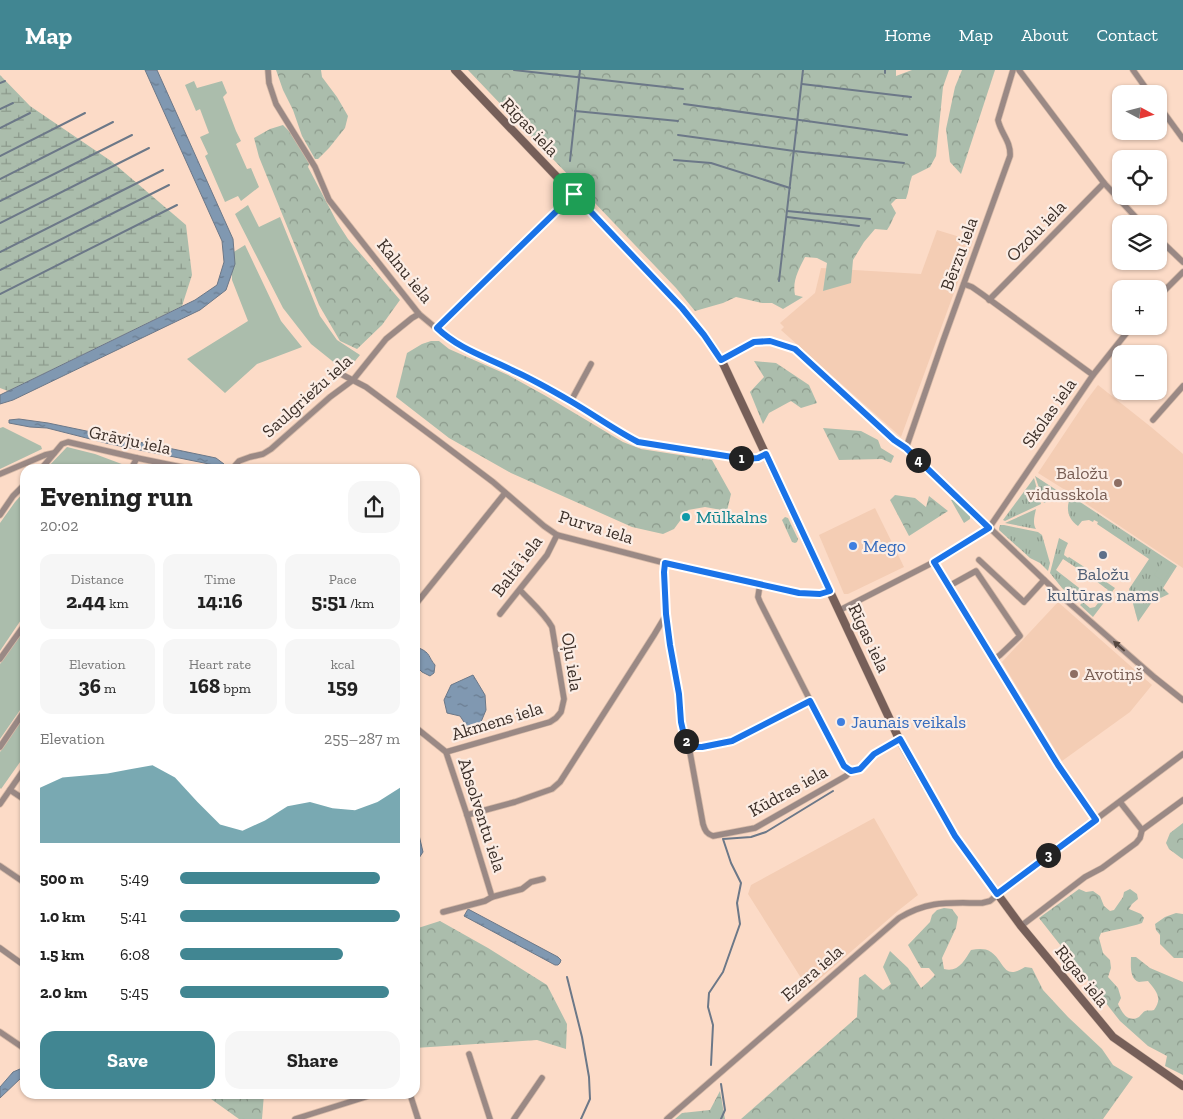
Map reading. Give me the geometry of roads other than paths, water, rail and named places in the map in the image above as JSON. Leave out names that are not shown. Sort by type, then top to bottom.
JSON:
[{"type":"main road","name":"Rīgas iela","points":[[455,70],[682,308],[704,335],[721,360],[900,739],[948,824],[1021,926],[1113,1037],[1183,1086]]},
{"type":"street","name":"Kalnu iela","points":[[268,70],[269,83],[276,104],[315,167],[329,200],[419,314],[454,343],[514,370],[638,442],[745,459],[758,458],[766,454]]},
{"type":"street","name":"Bērzu iela","points":[[906,448],[1010,156],[1008,141],[999,127],[998,120],[1013,70]]},
{"type":"street","points":[[1019,70],[1104,183],[1134,215]]},
{"type":"street","points":[[1133,70],[1144,85]]},
{"type":"street","points":[[1168,118],[1183,139]]},
{"type":"street","name":"Ozolu iela","points":[[989,300],[1104,183]]},
{"type":"street","points":[[437,328],[574,194]]},
{"type":"street","points":[[1167,247],[1183,262]]},
{"type":"street","points":[[1167,288],[1183,272]]},
{"type":"street","points":[[964,284],[1093,375]]},
{"type":"street","name":"Saulgriežu iela","points":[[236,464],[239,460],[263,454],[271,449],[330,397],[353,380],[386,339],[419,314]]},
{"type":"street","name":"Skolas iela","points":[[840,610],[934,562],[989,528],[1093,375],[1125,335]]},
{"type":"street","points":[[721,360],[754,342],[770,341],[795,349],[894,440],[906,448],[1044,580],[1183,700]]},
{"type":"street","points":[[570,401],[591,364]]},
{"type":"street","name":"Purva iela","points":[[339,372],[366,387],[493,482],[544,526],[558,535],[665,563],[811,595],[830,591]]},
{"type":"street","points":[[1153,420],[1183,386]]},
{"type":"street","name":"Grāvju iela","points":[[54,452],[62,444],[68,442],[167,464]]},
{"type":"street","points":[[45,464],[54,452]]},
{"type":"street","points":[[24,464],[54,452]]},
{"type":"street","points":[[134,464],[137,458]]},
{"type":"street","points":[[0,474],[20,466]]},
{"type":"street","points":[[0,516],[20,489]]},
{"type":"street","points":[[420,599],[505,493]]},
{"type":"street","name":"Baltā iela","points":[[500,614],[547,555],[558,535]]},
{"type":"street","points":[[980,560],[1024,602],[1044,580]]},
{"type":"street","points":[[934,562],[1058,765],[1096,820]]},
{"type":"street","points":[[665,563],[666,614],[670,645],[679,694],[681,722],[689,747],[702,747],[732,741],[810,701]]},
{"type":"street","points":[[949,586],[976,571],[1020,636],[994,660]]},
{"type":"street","points":[[760,584],[758,597],[844,766],[851,771]]},
{"type":"street","name":"Oļu iela","points":[[520,590],[548,620],[552,628],[564,699],[561,712],[556,718]]},
{"type":"street","points":[[467,816],[552,789],[560,782],[666,614]]},
{"type":"street","points":[[0,659],[20,631]]},
{"type":"street","points":[[0,747],[20,717]]},
{"type":"street","name":"Akmens iela","points":[[446,752],[550,722],[556,718]]},
{"type":"street","name":"Absolventu iela","points":[[420,730],[446,752],[492,897]]},
{"type":"street","name":"Kūdras iela","points":[[689,747],[702,824],[708,834],[713,836],[755,828],[846,776],[851,771],[860,769],[874,754],[900,739]]},
{"type":"street","name":"Ezera iela","points":[[667,1119],[899,918],[920,907],[931,904],[982,903],[990,901],[1183,754]]},
{"type":"street","points":[[0,804],[3,794],[10,790],[20,775]]},
{"type":"street","points":[[10,790],[20,797]]},
{"type":"street","points":[[1021,926],[1085,877],[1102,868],[1136,842],[1140,838],[1142,830],[1183,800]]},
{"type":"street","points":[[1120,802],[1142,830]]},
{"type":"street","points":[[0,866],[20,880]]},
{"type":"street","points":[[443,912],[522,889],[531,882],[543,878]]},
{"type":"street","points":[[0,948],[20,962]]},
{"type":"street","points":[[0,1032],[20,1046]]},
{"type":"street","points":[[469,1054],[490,1119]]},
{"type":"street","points":[[514,1119],[542,1078]]},
{"type":"street","points":[[295,1119],[359,1099]]},
{"type":"street","points":[[412,1099],[418,1119]]},
{"type":"water","points":[[145,70],[157,70],[233,239],[235,264],[226,290],[200,310],[13,400],[0,404],[0,395],[195,300],[217,285],[224,262],[222,241]]},
{"type":"water","points":[[19,419],[48,423],[216,458],[224,464],[209,464],[110,444],[47,428],[9,423],[9,420]]},
{"type":"water","points":[[420,648],[427,653],[435,665],[434,673],[430,676],[420,670]]},
{"type":"water","points":[[473,675],[485,695],[486,710],[478,729],[470,731],[460,716],[447,713],[444,700],[451,685]]},
{"type":"water","points":[[420,839],[423,852],[420,856]]},
{"type":"water","points":[[468,909],[558,957],[561,960],[560,963],[555,965],[464,916]]},
{"type":"water","points":[[20,1069],[20,1079],[0,1098],[0,1087],[13,1072]]},
{"type":"waterway","points":[[514,70],[683,89]]},
{"type":"waterway","points":[[570,161],[580,70]]},
{"type":"waterway","points":[[779,281],[803,70]]},
{"type":"waterway","points":[[0,83],[5,81]]},
{"type":"waterway","points":[[802,84],[911,97]]},
{"type":"waterway","points":[[0,109],[13,103]]},
{"type":"waterway","points":[[684,104],[907,135]]},
{"type":"waterway","points":[[575,111],[678,121]]},
{"type":"waterway","points":[[0,128],[30,113]]},
{"type":"waterway","points":[[0,156],[85,113]]},
{"type":"waterway","points":[[0,179],[113,122]]},
{"type":"waterway","points":[[0,201],[132,135]]},
{"type":"waterway","points":[[678,135],[794,151],[904,163]]},
{"type":"waterway","points":[[0,223],[149,148]]},
{"type":"waterway","points":[[674,160],[711,163],[790,188]]},
{"type":"waterway","points":[[0,252],[163,170]]},
{"type":"waterway","points":[[0,270],[169,185]]},
{"type":"waterway","points":[[0,294],[177,205]]},
{"type":"waterway","points":[[787,211],[870,219]]},
{"type":"waterway","points":[[787,217],[859,226]]},
{"type":"waterway","points":[[711,1065],[713,1025],[708,1007],[709,993],[723,972],[740,924],[737,903],[741,883],[731,863],[723,839],[751,837],[766,832],[833,791]]},
{"type":"waterway","points":[[567,977],[582,1037],[589,1077],[590,1099],[581,1119]]},
{"type":"waterway","points":[[721,1084],[725,1110],[721,1119]]},
{"type":"place","name":"Baložu vidusskola","points":[[1118,483]]},
{"type":"place","name":"Mūlkalns","points":[[686,517]]},
{"type":"place","name":"Mego","points":[[853,546]]},
{"type":"place","name":"Baložu kultūras nams","points":[[1103,555]]},
{"type":"place","name":"Avotiņš","points":[[1074,674]]},
{"type":"place","name":"Jaunais veikals","points":[[841,722]]}]
